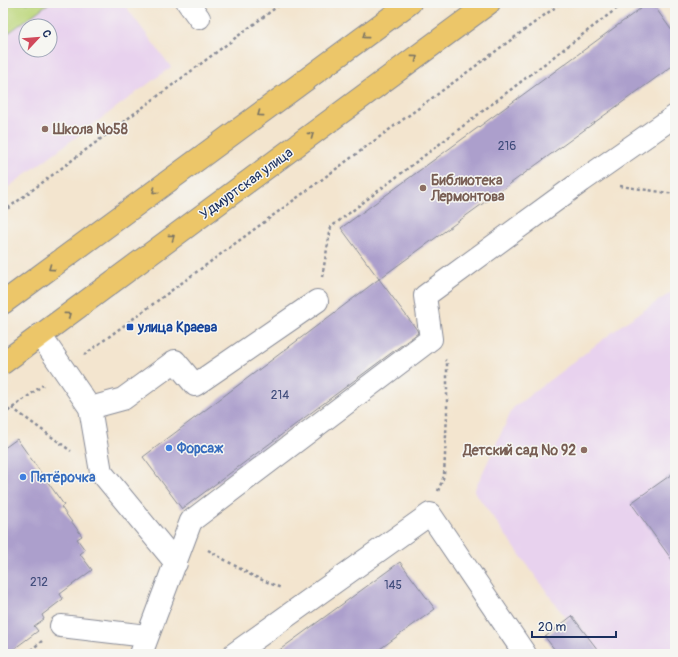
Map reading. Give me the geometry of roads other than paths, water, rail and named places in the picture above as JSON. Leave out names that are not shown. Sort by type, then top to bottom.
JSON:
[{"type":"main road","name":"Удмуртская улица","points":[[3,363],[489,3]]},
{"type":"main road","points":[[3,303],[398,6]]},
{"type":"lane","points":[[61,626],[144,645],[191,521],[431,339],[425,296],[582,181],[675,116]]},
{"type":"lane","points":[[90,408],[122,398],[175,361],[195,385],[318,301]]},
{"type":"lane","points":[[40,335],[90,408],[101,472],[176,563]]},
{"type":"lane","points":[[234,654],[430,514],[525,654]]},
{"type":"place","name":"Школа №58","points":[[45,129]]},
{"type":"place","name":"Библиотека Лермонтова","points":[[423,188]]},
{"type":"place","name":"улица Краева","points":[[130,327]]},
{"type":"place","name":"Форсаж","points":[[169,448]]},
{"type":"place","name":"Детский сад № 92","points":[[584,450]]},
{"type":"place","name":"Пятёрочка","points":[[23,477]]}]
